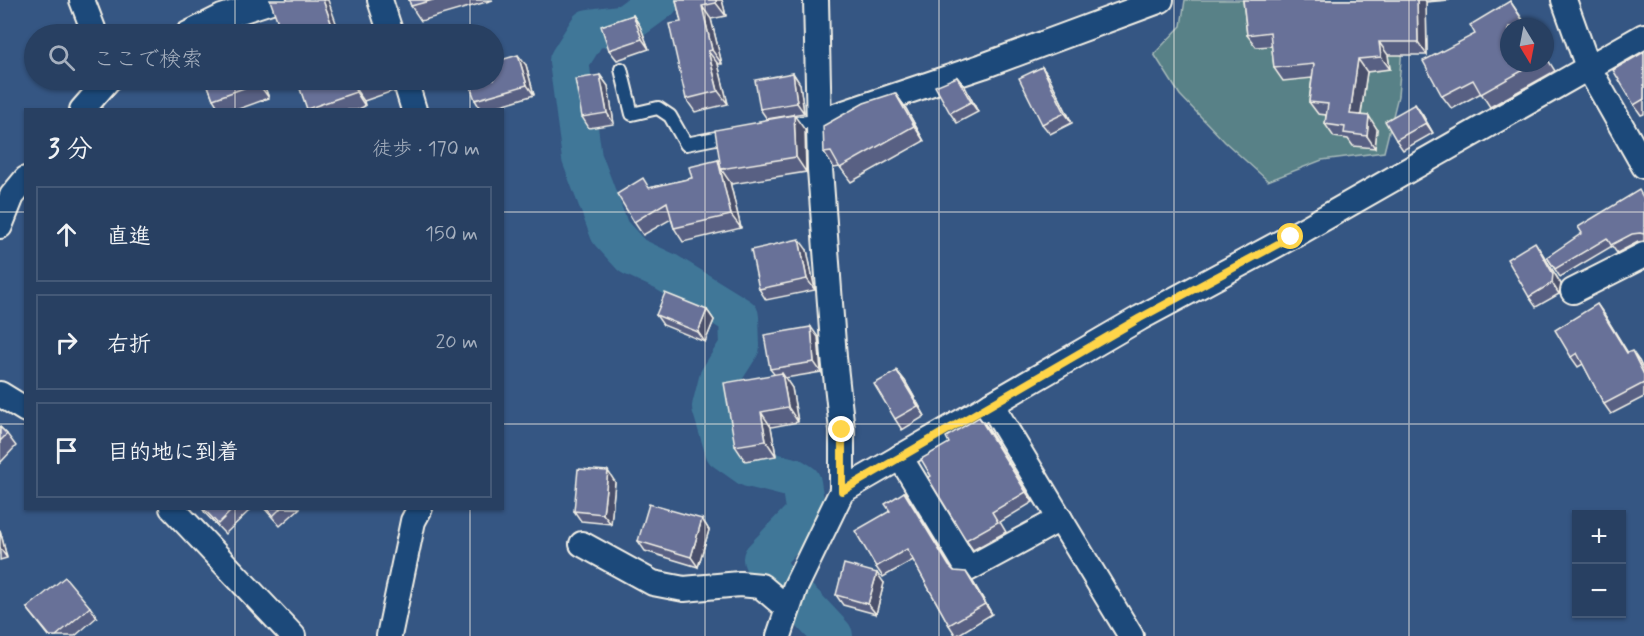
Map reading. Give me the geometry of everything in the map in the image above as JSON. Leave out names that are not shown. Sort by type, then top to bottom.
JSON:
[{"type":"street","points":[[82,0],[91,24]]},
{"type":"street","points":[[208,24],[274,0]]},
{"type":"street","points":[[380,0],[388,24]]},
{"type":"street","points":[[779,636],[791,598],[842,491],[842,430],[834,357],[820,169],[816,0]]},
{"type":"street","points":[[820,121],[983,66],[1161,0]]},
{"type":"street","points":[[1564,0],[1588,67],[1644,166]]},
{"type":"street","points":[[842,491],[1140,318],[1291,237],[1644,36]]},
{"type":"street","points":[[84,108],[99,90]]},
{"type":"street","points":[[408,90],[413,108]]},
{"type":"street","points":[[0,226],[12,196],[24,181]]},
{"type":"street","points":[[1573,291],[1644,255]]},
{"type":"street","points":[[0,394],[24,409]]},
{"type":"street","points":[[991,404],[1131,636]]},
{"type":"street","points":[[900,457],[968,569],[1060,519]]},
{"type":"street","points":[[174,510],[293,636]]},
{"type":"street","points":[[389,636],[413,521],[419,510]]},
{"type":"street","points":[[582,544],[653,583],[684,589],[740,584],[761,586],[791,598]]},
{"type":"lane","points":[[621,69],[632,114],[658,108],[670,116],[686,144],[740,133]]},
{"type":"lane","points":[[773,126],[820,121]]},
{"type":"green space","points":[[1185,0],[1406,0],[1398,96],[1384,152],[1322,160],[1268,181],[1225,142],[1180,95],[1154,54],[1181,26]]},
{"type":"building","points":[[270,0],[323,0],[331,24],[278,24]]},
{"type":"building","points":[[409,0],[433,0],[411,6]]},
{"type":"building","points":[[676,0],[716,0],[716,3],[702,6],[712,50],[708,51],[718,91],[686,99],[669,24],[681,22]]},
{"type":"building","points":[[1243,0],[1417,0],[1418,42],[1379,42],[1381,57],[1358,59],[1350,114],[1369,116],[1367,136],[1344,133],[1345,127],[1325,124],[1328,104],[1309,102],[1314,64],[1274,68],[1270,32],[1247,35]]},
{"type":"building","points":[[1510,1],[1521,18],[1500,18],[1500,72],[1520,72],[1481,94],[1473,80],[1442,96],[1423,61],[1475,34],[1470,25]]},
{"type":"building","points":[[633,15],[642,39],[609,50],[601,26]]},
{"type":"building","points":[[1644,52],[1644,99],[1634,105],[1613,70]]},
{"type":"building","points":[[518,55],[527,85],[475,100],[472,90],[504,90],[504,59]]},
{"type":"building","points":[[1042,67],[1065,113],[1042,124],[1019,78]]},
{"type":"building","points":[[793,73],[797,103],[760,109],[755,80]]},
{"type":"building","points":[[600,75],[607,113],[582,117],[575,79]]},
{"type":"building","points":[[957,77],[971,102],[950,113],[935,86]]},
{"type":"building","points":[[210,90],[238,90],[213,99]]},
{"type":"building","points":[[300,90],[355,90],[356,92],[310,108],[307,108]]},
{"type":"building","points":[[895,93],[914,126],[840,168],[831,152],[824,153],[823,126],[864,103]]},
{"type":"building","points":[[1415,104],[1426,123],[1396,140],[1385,121]]},
{"type":"building","points":[[794,115],[796,157],[721,169],[715,130]]},
{"type":"building","points":[[718,160],[731,215],[674,228],[667,202],[634,222],[617,194],[643,178],[649,188],[692,178],[689,167]]},
{"type":"building","points":[[1639,190],[1644,199],[1644,234],[1632,234],[1611,245],[1607,238],[1555,269],[1547,257],[1582,233],[1578,227]]},
{"type":"building","points":[[799,239],[807,279],[759,289],[751,250]]},
{"type":"building","points":[[1535,242],[1553,274],[1552,283],[1529,297],[1507,259]]},
{"type":"building","points":[[665,293],[707,310],[698,332],[656,315]]},
{"type":"building","points":[[1597,304],[1627,353],[1632,351],[1644,375],[1644,383],[1604,404],[1577,353],[1571,357],[1555,330]]},
{"type":"building","points":[[811,327],[814,362],[770,369],[764,335]]},
{"type":"building","points":[[897,371],[918,406],[895,419],[874,384]]},
{"type":"building","points":[[782,373],[788,407],[761,412],[766,441],[735,446],[724,383]]},
{"type":"building","points":[[979,417],[1026,492],[992,512],[998,522],[966,540],[928,478],[931,476],[921,459],[949,443],[946,437]]},
{"type":"building","points":[[0,427],[7,434],[0,441]]},
{"type":"building","points":[[578,469],[608,471],[603,514],[574,511]]},
{"type":"building","points":[[904,492],[949,566],[954,571],[966,572],[985,604],[949,625],[907,549],[876,567],[855,531],[890,511],[885,504]]},
{"type":"building","points":[[649,504],[702,519],[691,557],[638,541]]},
{"type":"building","points":[[205,510],[232,510],[218,524]]},
{"type":"building","points":[[268,510],[279,510],[273,516]]},
{"type":"building","points":[[844,564],[877,573],[868,604],[836,595]]},
{"type":"building","points":[[65,577],[90,607],[56,636],[50,636],[27,608]]},
{"type":"waterway","points":[[659,0],[626,24],[589,29],[569,61],[582,158],[610,232],[632,256],[666,272],[739,317],[740,346],[719,379],[712,407],[725,450],[749,467],[793,478],[801,483],[806,514],[763,559],[773,576],[833,636]]},
{"type":"route","points":[[842,430],[842,491],[1140,318],[1291,237]]}]
